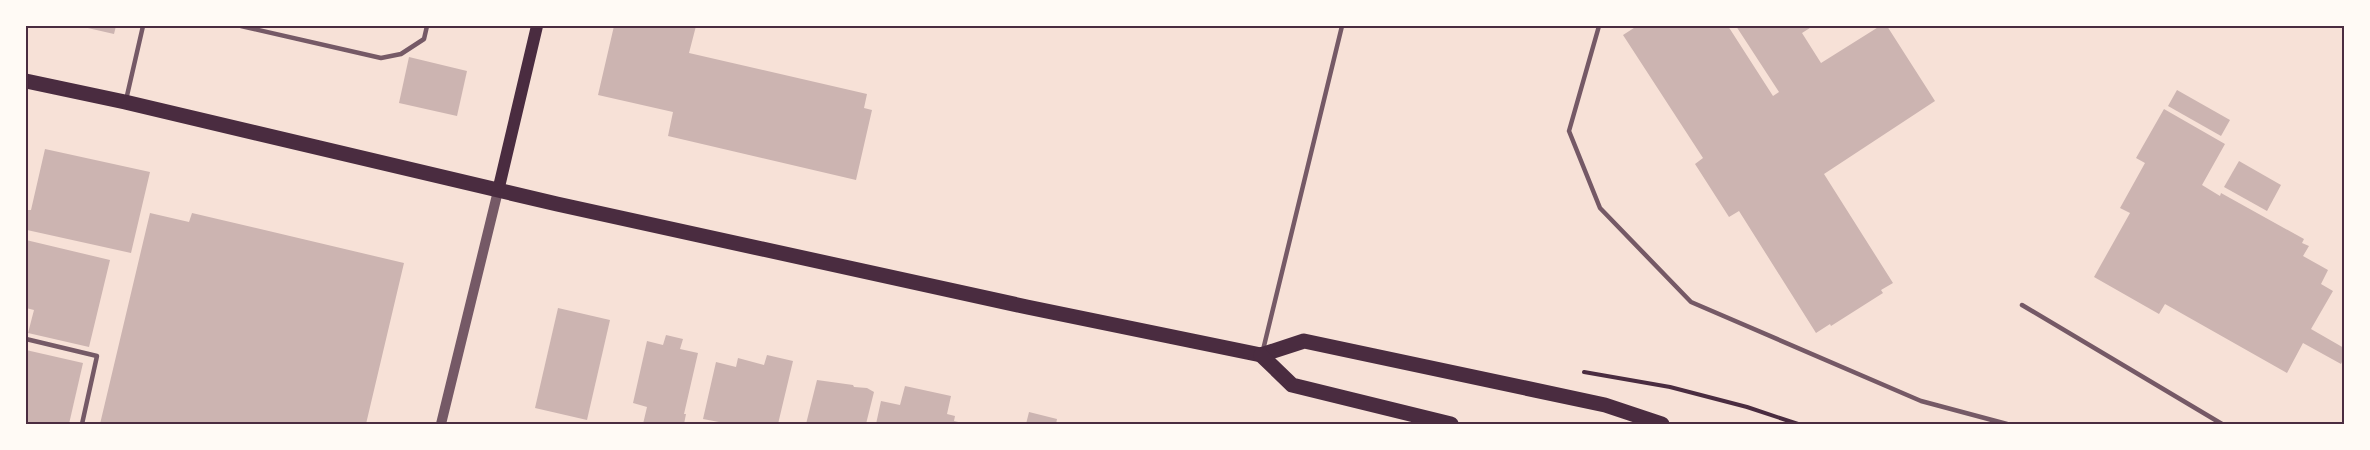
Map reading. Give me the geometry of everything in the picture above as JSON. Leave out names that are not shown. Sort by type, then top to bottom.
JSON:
[{"type":"main road","points":[[498,191],[537,26]]},
{"type":"main road","points":[[26,81],[125,102],[498,191],[1027,307],[1261,355],[1304,341],[1605,405],[1662,424]]},
{"type":"main road","points":[[1261,355],[1292,385],[1451,424]]},
{"type":"street","points":[[441,424],[498,191]]},
{"type":"lane","points":[[125,102],[143,26]]},
{"type":"lane","points":[[241,26],[381,58],[401,54],[424,39],[427,26]]},
{"type":"lane","points":[[1261,355],[1342,26]]},
{"type":"lane","points":[[1599,26],[1569,131],[1600,208],[1691,302],[1921,401],[2007,424]]},
{"type":"lane","points":[[2022,305],[2222,424]]},
{"type":"lane","points":[[26,339],[97,356],[82,424]]},
{"type":"path","points":[[1584,372],[1670,387],[1747,407],[1798,424]]},
{"type":"building","points":[[79,26],[116,26],[114,34]]},
{"type":"building","points":[[614,26],[696,26],[689,53],[867,94],[864,108],[872,110],[856,180],[668,136],[673,112],[598,95]]},
{"type":"building","points":[[1637,26],[1728,26],[1773,96],[1779,92],[1736,26],[1813,26],[1802,33],[1821,63],[1880,26],[1887,26],[1935,101],[1824,174],[1893,283],[1881,290],[1883,293],[1816,333],[1739,211],[1729,217],[1695,164],[1703,158],[1623,35]]},
{"type":"building","points":[[409,57],[467,71],[457,116],[399,103]]},
{"type":"building","points":[[2177,90],[2230,120],[2221,136],[2168,106]]},
{"type":"building","points":[[2164,109],[2225,144],[2202,185],[2220,196],[2221,193],[2304,239],[2302,243],[2309,246],[2303,256],[2328,270],[2321,284],[2333,291],[2311,329],[2344,348],[2344,358],[2341,364],[2303,343],[2287,373],[2165,304],[2159,314],[2094,277],[2130,213],[2120,208],[2145,163],[2136,158]]},
{"type":"building","points":[[45,149],[150,172],[131,253],[27,230],[26,210],[31,210]]},
{"type":"building","points":[[2239,161],[2281,185],[2267,211],[2224,187]]},
{"type":"building","points":[[150,213],[189,222],[192,213],[404,263],[366,424],[100,424]]},
{"type":"building","points":[[26,240],[110,260],[89,347],[28,333],[34,310],[26,308]]},
{"type":"building","points":[[558,308],[610,320],[587,420],[535,408]]},
{"type":"building","points":[[666,335],[683,339],[680,349],[698,353],[684,414],[686,414],[684,424],[643,424],[647,407],[633,403],[647,341],[663,345]]},
{"type":"building","points":[[26,350],[83,363],[69,424],[26,424]]},
{"type":"building","points":[[767,355],[793,361],[778,424],[718,424],[719,422],[703,419],[716,362],[736,367],[738,358],[764,365]]},
{"type":"building","points":[[817,380],[853,385],[874,392],[866,424],[806,424]]},
{"type":"building","points":[[905,386],[951,396],[947,414],[955,416],[954,421],[967,424],[876,424],[881,401],[900,405]]},
{"type":"building","points":[[1029,412],[1057,419],[1056,424],[1026,424]]}]
